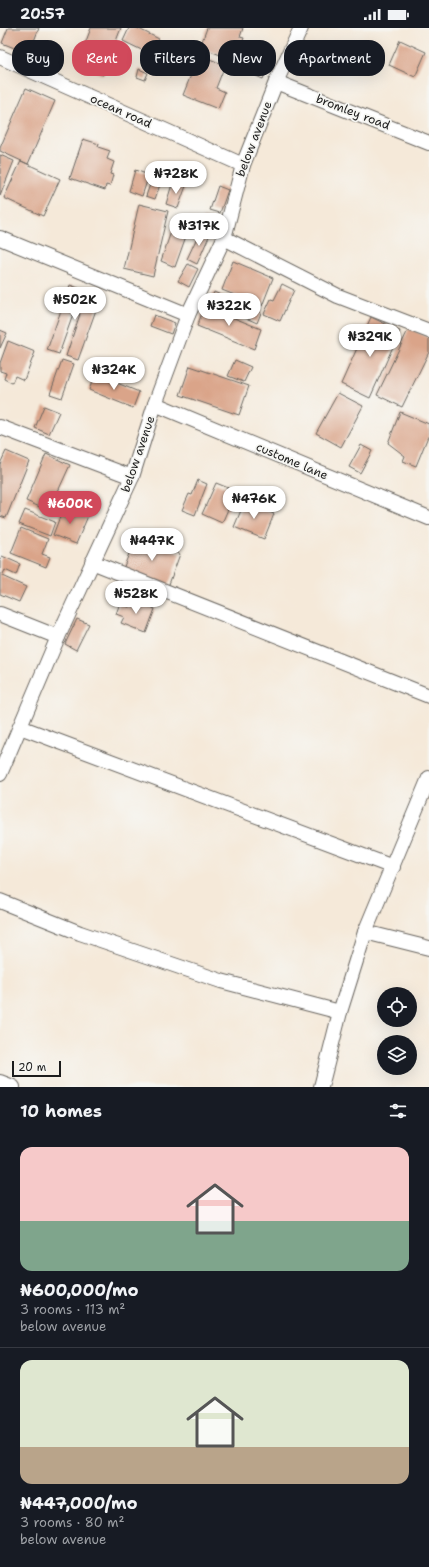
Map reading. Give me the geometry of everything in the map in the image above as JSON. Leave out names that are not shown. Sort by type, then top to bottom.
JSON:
[{"type":"street","name":"below avenue","points":[[0,774],[58,637],[132,477],[155,404],[188,315],[224,238],[243,165],[276,82],[300,28]]},
{"type":"street","name":"ocean road","points":[[0,57],[243,165]]},
{"type":"street","name":"bromley road","points":[[276,82],[429,143]]},
{"type":"street","points":[[0,238],[188,315]]},
{"type":"street","points":[[224,238],[338,296],[429,331]]},
{"type":"street","name":"custome lane","points":[[155,404],[429,518]]},
{"type":"street","points":[[0,427],[132,477]]},
{"type":"street","points":[[92,562],[429,696]]},
{"type":"street","points":[[0,614],[58,637]]},
{"type":"street","points":[[20,727],[393,867]]},
{"type":"street","points":[[321,1087],[340,1012],[365,932],[429,778]]},
{"type":"street","points":[[0,901],[80,933],[221,981],[340,1012]]},
{"type":"street","points":[[365,932],[429,948]]},
{"type":"street","points":[[0,1082],[13,1087]]},
{"type":"building","points":[[8,28],[39,28],[34,40],[12,40],[12,47],[2,43]]},
{"type":"building","points":[[91,28],[121,28],[116,40],[86,40]]},
{"type":"building","points":[[129,28],[137,28],[159,39],[140,40],[140,49],[132,45],[132,40],[123,40]]},
{"type":"building","points":[[207,28],[243,28],[240,37],[244,38],[243,40],[218,40],[218,54],[210,51],[210,40],[203,40]]},
{"type":"building","points":[[400,40],[426,52],[415,77],[389,65]]},
{"type":"building","points":[[210,59],[218,62],[218,76],[221,76],[216,88],[225,92],[218,109],[183,95],[191,76],[210,76]]},
{"type":"building","points":[[139,69],[140,76],[147,76],[145,80],[137,77]]},
{"type":"building","points":[[256,76],[264,76],[263,79]]},
{"type":"building","points":[[26,88],[55,101],[28,164],[0,151]]},
{"type":"building","points":[[83,139],[99,144],[98,147],[110,151],[107,159],[114,162],[110,174],[113,175],[110,186],[106,185],[105,190],[70,178]]},
{"type":"building","points":[[0,155],[14,161],[0,196]]},
{"type":"building","points":[[21,161],[60,179],[43,216],[4,198]]},
{"type":"building","points":[[135,170],[149,175],[142,196],[129,191]]},
{"type":"building","points":[[153,176],[162,179],[155,199],[146,196]]},
{"type":"building","points":[[173,181],[186,186],[178,208],[166,204]]},
{"type":"building","points":[[218,186],[228,190],[220,213],[210,210]]},
{"type":"building","points":[[139,204],[168,211],[153,276],[124,269]]},
{"type":"building","points":[[203,217],[217,222],[214,231],[199,226]]},
{"type":"building","points":[[175,220],[190,225],[175,267],[161,261]]},
{"type":"building","points":[[201,229],[210,234],[197,264],[187,259]]},
{"type":"building","points":[[233,261],[273,278],[262,306],[222,290]]},
{"type":"building","points":[[188,264],[198,269],[189,287],[178,281]]},
{"type":"building","points":[[282,284],[294,290],[280,321],[264,314],[271,299],[274,300]]},
{"type":"building","points":[[70,285],[101,296],[78,360],[66,356],[80,314],[74,312],[59,354],[47,350]]},
{"type":"building","points":[[214,292],[261,313],[257,323],[210,302]]},
{"type":"building","points":[[205,306],[261,329],[254,349],[197,326]]},
{"type":"building","points":[[154,315],[175,323],[171,334],[150,326]]},
{"type":"building","points":[[371,317],[400,331],[370,398],[341,384]]},
{"type":"building","points":[[409,328],[429,338],[429,352],[402,407],[377,395]]},
{"type":"building","points":[[0,330],[7,333],[0,348]]},
{"type":"building","points":[[8,341],[35,352],[24,380],[15,376],[12,383],[4,379],[6,373],[0,371],[0,363]]},
{"type":"building","points":[[62,360],[74,364],[62,398],[50,394]]},
{"type":"building","points":[[235,360],[251,367],[244,382],[228,376]]},
{"type":"building","points":[[190,366],[249,386],[239,415],[180,395]]},
{"type":"building","points":[[95,374],[139,392],[133,408],[89,390]]},
{"type":"building","points":[[338,393],[363,406],[341,447],[316,433]]},
{"type":"building","points":[[44,406],[59,412],[49,434],[35,428]]},
{"type":"building","points":[[400,412],[429,424],[429,434],[416,466],[403,461],[405,456],[388,443]]},
{"type":"building","points":[[361,445],[372,451],[360,473],[349,467]]},
{"type":"building","points":[[6,451],[29,461],[6,518],[0,516],[0,464]]},
{"type":"building","points":[[46,454],[70,465],[49,511],[26,501]]},
{"type":"building","points":[[198,480],[207,484],[195,515],[182,510],[189,494],[192,495]]},
{"type":"building","points":[[216,483],[236,491],[222,523],[202,514]]},
{"type":"building","points":[[245,501],[274,514],[264,539],[234,527]]},
{"type":"building","points":[[64,506],[88,516],[76,544],[53,535]]},
{"type":"building","points":[[25,510],[55,522],[50,536],[19,524]]},
{"type":"building","points":[[21,528],[48,539],[42,554],[50,557],[46,567],[11,553]]},
{"type":"building","points":[[136,536],[180,554],[168,587],[123,569]]},
{"type":"building","points":[[2,556],[20,564],[16,575],[5,570],[2,576],[26,587],[19,602],[0,594],[0,560]]},
{"type":"building","points":[[132,599],[155,609],[146,633],[121,623],[124,617],[116,614],[120,603],[129,607]]},
{"type":"building","points":[[77,619],[89,624],[76,650],[65,644]]}]
